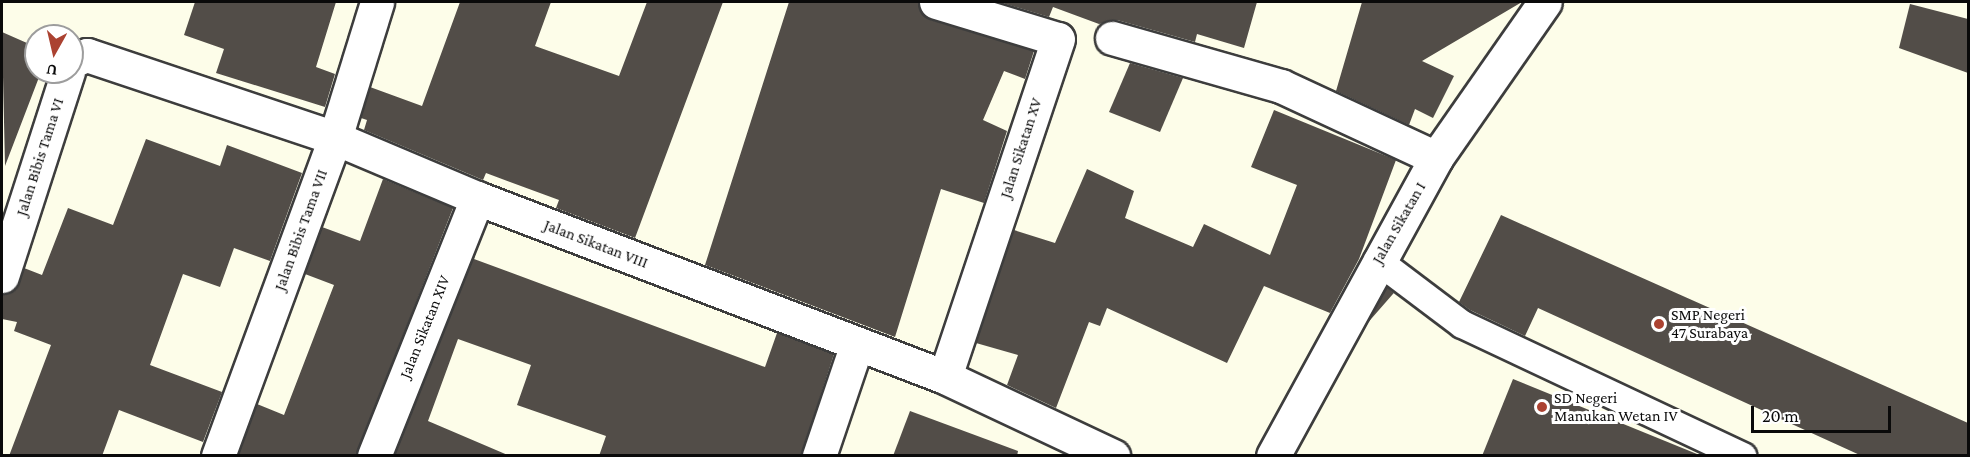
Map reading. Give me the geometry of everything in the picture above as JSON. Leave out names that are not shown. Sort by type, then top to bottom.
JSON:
[{"type":"street","name":"Jalan Bibis Tama VII","points":[[218,456],[335,138],[377,2]]},
{"type":"street","name":"Jalan Sikatan XV","points":[[936,2],[1058,39],[945,377]]},
{"type":"street","name":"Jalan Sikatan I","points":[[1273,456],[1377,260],[1436,158],[1545,2]]},
{"type":"street","points":[[1112,39],[1281,86],[1436,158]]},
{"type":"street","name":"Jalan Sikatan VIII","points":[[84,56],[87,55],[335,138],[477,198],[945,377],[1113,456]]},
{"type":"street","name":"Jalan Bibis Tama VI","points":[[2,276],[7,239],[64,84]]},
{"type":"street","name":"Jalan Sikatan XIV","points":[[374,456],[477,198]]},
{"type":"street","points":[[819,456],[857,344]]},
{"type":"lane","points":[[1377,260],[1462,324],[1743,456]]},
{"type":"building","points":[[195,2],[336,2],[316,67],[335,74],[325,107],[216,73],[224,49],[184,35]]},
{"type":"building","points":[[460,2],[551,2],[535,46],[619,76],[647,2],[723,2],[635,238],[556,208],[559,200],[486,173],[483,180],[364,130],[367,120],[361,118],[370,87],[422,106]]},
{"type":"building","points":[[789,2],[918,2],[931,20],[1034,51],[1025,79],[1004,71],[983,120],[1007,131],[984,203],[941,189],[895,337],[705,265]]},
{"type":"building","points":[[999,2],[1257,2],[1244,48],[1197,34],[1195,42],[1117,20],[1099,24],[1053,7],[1049,17]]},
{"type":"building","points":[[1362,2],[1522,2],[1422,61],[1454,76],[1433,118],[1415,109],[1409,125],[1336,91]]},
{"type":"building","points":[[1910,4],[1968,19],[1968,73],[1899,48]]},
{"type":"building","points":[[2,32],[24,42],[24,84],[36,84],[5,166]]},
{"type":"building","points":[[1130,63],[1183,78],[1160,132],[1109,112]]},
{"type":"building","points":[[1274,110],[1396,160],[1359,259],[1330,313],[1264,286],[1227,363],[1107,308],[1100,326],[1089,322],[1056,408],[1007,385],[1018,355],[976,343],[1014,230],[1055,243],[1087,169],[1134,191],[1125,218],[1193,247],[1204,224],[1270,255],[1297,185],[1251,167]]},
{"type":"building","points":[[146,139],[220,166],[227,145],[302,173],[270,261],[234,248],[220,287],[183,274],[150,365],[222,392],[203,442],[119,410],[102,456],[9,456],[51,345],[14,331],[17,322],[2,319],[2,294],[15,289],[24,268],[42,275],[68,208],[113,225]]},
{"type":"building","points":[[383,179],[453,208],[356,456],[238,455],[257,404],[284,415],[334,285],[305,274],[322,227],[360,241]]},
{"type":"building","name":"SMP Negeri 47 Surabaya","points":[[1501,215],[1968,423],[1968,456],[1862,456],[1538,308],[1525,336],[1470,310],[1459,302]]},
{"type":"building","points":[[476,251],[474,259],[765,367],[777,333],[834,354],[801,456],[599,456],[606,436],[517,405],[531,365],[458,339],[428,421],[510,456],[394,456]]},
{"type":"building","points":[[1387,287],[1394,293],[1369,322],[1362,316]]},
{"type":"building","name":"SD Negeri Manukan Wetan IV","points":[[1513,379],[1697,454],[1697,456],[1482,456]]},
{"type":"building","points":[[910,411],[1018,451],[1017,456],[893,456]]},
{"type":"place","name":"SMP Negeri 47 Surabaya","points":[[1659,324]]},
{"type":"place","name":"SD Negeri Manukan Wetan IV","points":[[1542,407]]}]
